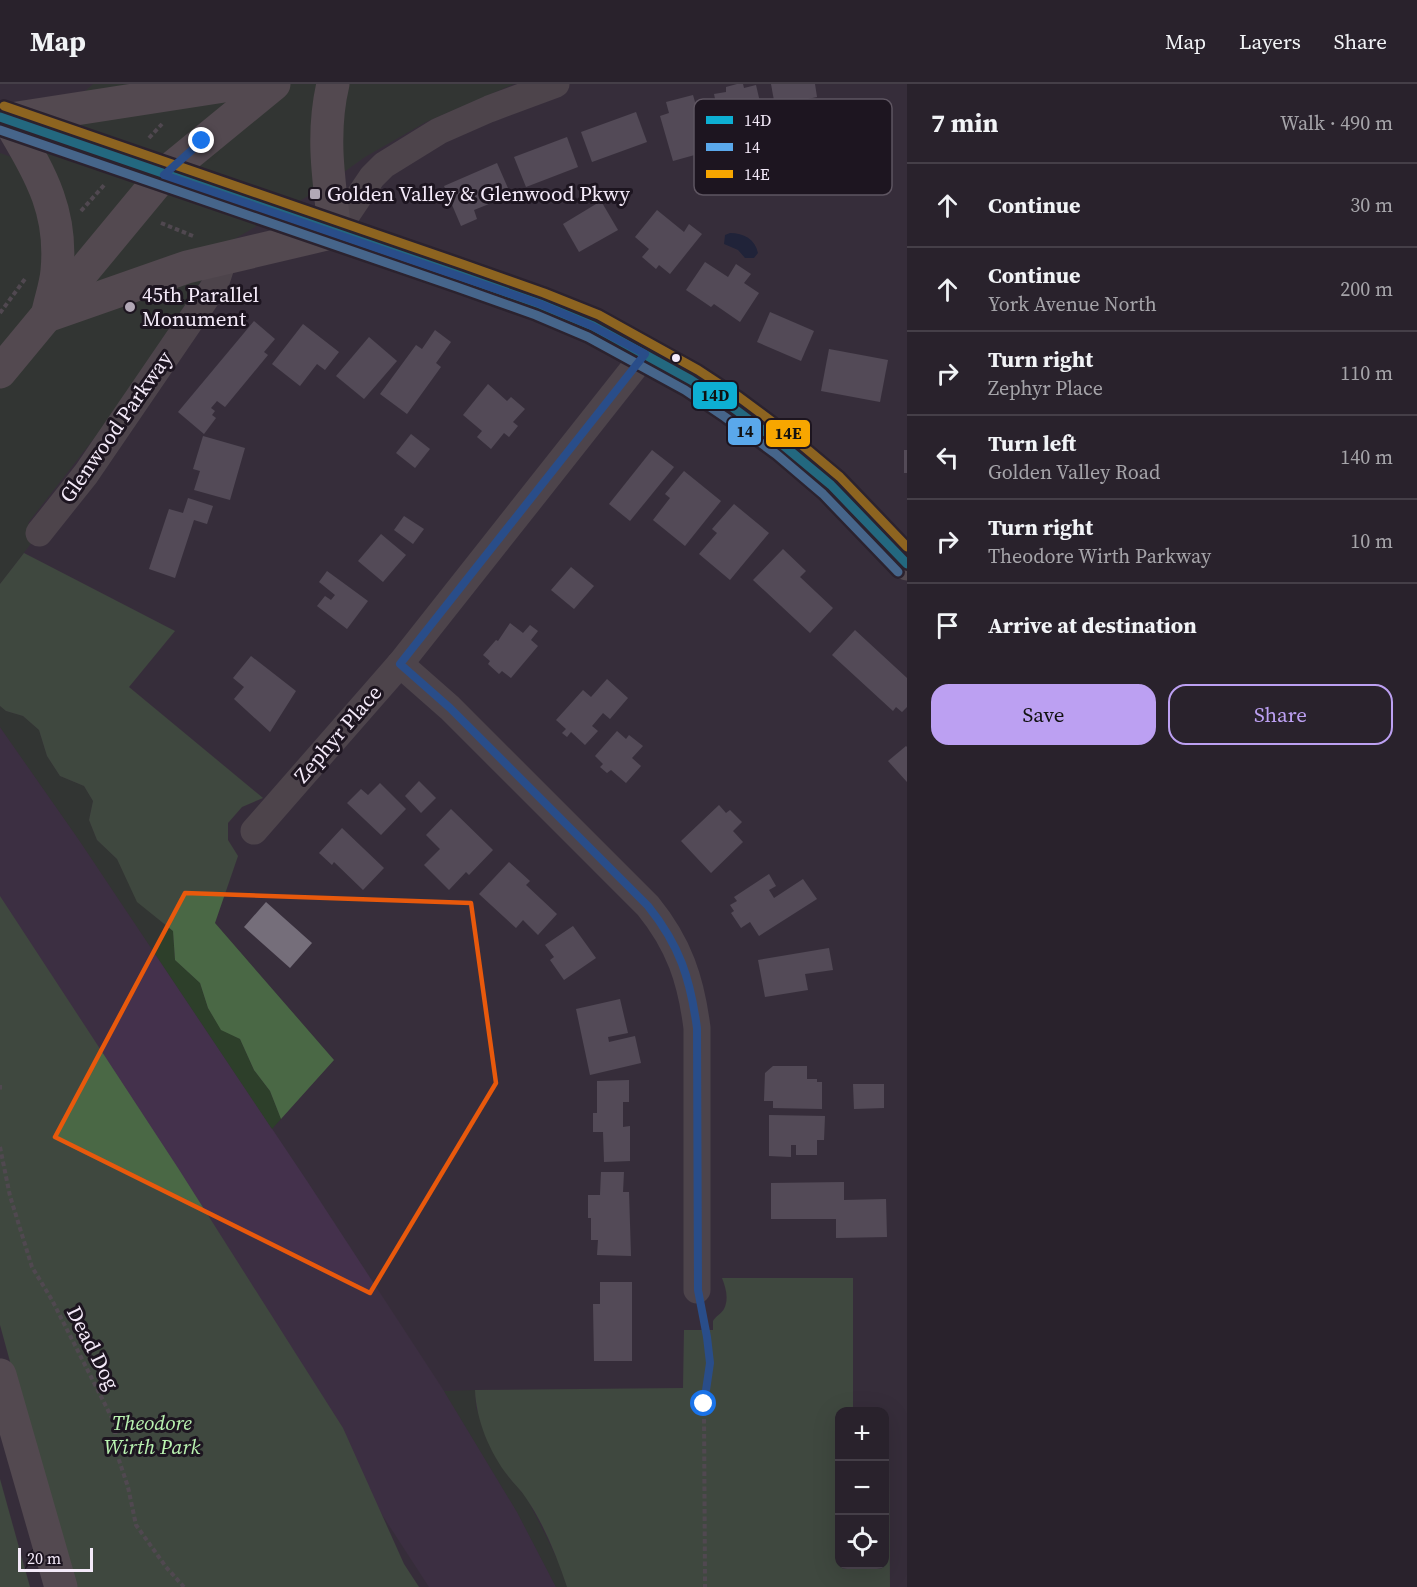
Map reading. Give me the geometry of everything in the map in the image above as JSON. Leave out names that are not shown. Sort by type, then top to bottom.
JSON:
[{"type":"street","points":[[4,118],[237,84]]},
{"type":"street","points":[[0,372],[164,175],[274,84]]},
{"type":"street","points":[[333,84],[327,107],[325,139],[335,232]]},
{"type":"street","points":[[47,316],[187,267],[335,232],[372,177],[384,165],[440,131],[489,109],[556,84]]},
{"type":"street","points":[[4,118],[540,304],[592,326],[691,380],[783,445],[831,485],[907,564]]},
{"type":"street","points":[[4,118],[39,174],[53,209],[58,235],[57,273],[47,316]]},
{"type":"street","name":"Glenwood Parkway","points":[[39,533],[86,474],[216,285],[224,257]]},
{"type":"street","name":"Zephyr Place","points":[[254,831],[400,664],[645,354]]},
{"type":"street","points":[[400,664],[450,708],[648,906],[662,923],[686,969],[693,996],[697,1028],[698,1290]]},
{"type":"street","points":[[0,1375],[61,1587]]},
{"type":"path","points":[[74,218],[101,188]]},
{"type":"path","points":[[0,1085],[0,1091]]},
{"type":"path","name":"Dead Dog","points":[[0,1147],[10,1196],[32,1267],[52,1300],[115,1424],[116,1451],[128,1487],[136,1525],[166,1567],[184,1587]]},
{"type":"path","points":[[698,1290],[710,1363],[704,1404],[705,1587]]},
{"type":"highlighted area","points":[[185,893],[471,903],[496,1083],[370,1293],[55,1137]]},
{"type":"shaded area","points":[[0,727],[79,840],[444,1391],[517,1512],[556,1587],[429,1587],[0,926]]},
{"type":"green space","points":[[93,84],[514,84],[426,122],[365,157],[320,189],[226,244],[106,423],[28,523],[39,533],[0,584],[0,153],[11,157]]},
{"type":"green space","points":[[24,553],[175,631],[129,687],[263,798],[242,807],[228,823],[228,840],[238,856],[215,923],[334,1060],[281,1119],[270,1091],[254,1070],[240,1039],[221,1030],[208,1008],[200,983],[175,960],[173,931],[137,902],[117,859],[97,840],[89,820],[93,801],[84,786],[60,776],[47,756],[39,730],[23,716],[6,711],[0,706],[0,584]]},
{"type":"green space","points":[[0,706],[6,711],[23,716],[39,730],[47,756],[60,776],[84,786],[93,801],[89,820],[97,840],[117,859],[138,902],[173,931],[175,960],[200,983],[208,1008],[221,1029],[240,1039],[254,1070],[270,1091],[281,1119],[272,1129],[79,840],[0,727]]},
{"type":"green space","name":"Theodore Wirth Park","points":[[0,896],[178,1168],[343,1428],[404,1564],[419,1587],[75,1587],[51,1511],[0,1325]]},
{"type":"green space","points":[[722,1278],[853,1278],[853,1407],[835,1407],[835,1569],[889,1569],[889,1449],[890,1587],[567,1587],[539,1519],[495,1457],[481,1424],[475,1390],[683,1388],[684,1330],[713,1330],[713,1321],[724,1309],[726,1290]]},
{"type":"green space","points":[[475,1390],[476,1408],[507,1475],[526,1497],[559,1563],[567,1587],[556,1587],[517,1512],[444,1391]]},
{"type":"green space","points":[[0,1479],[30,1587],[0,1587]]},
{"type":"water","points":[[740,234],[752,241],[758,253],[754,258],[745,258],[738,250],[724,244],[725,235]]},
{"type":"building","points":[[737,84],[743,84],[744,88],[756,85],[759,99],[715,99],[714,94],[726,92],[726,87]]},
{"type":"building","points":[[771,84],[815,84],[817,97],[774,99]]},
{"type":"building","points":[[693,95],[694,155],[673,161],[660,116],[669,113],[666,102]]},
{"type":"building","points":[[636,112],[647,142],[592,162],[581,132]]},
{"type":"building","points":[[567,137],[578,167],[526,187],[514,157]]},
{"type":"building","points":[[497,163],[511,195],[474,210],[477,219],[461,226],[444,186]]},
{"type":"building","points":[[601,201],[618,230],[579,252],[563,224]]},
{"type":"building","points":[[657,210],[684,232],[689,224],[702,234],[670,274],[659,265],[656,269],[642,257],[649,249],[635,237]]},
{"type":"building","points":[[705,262],[728,277],[736,264],[751,274],[744,283],[759,293],[740,322],[714,304],[711,307],[686,290]]},
{"type":"building","points":[[770,312],[814,331],[801,361],[757,342]]},
{"type":"building","points":[[254,321],[275,339],[264,352],[268,355],[225,407],[217,401],[211,408],[215,411],[212,415],[216,418],[204,434],[178,412]]},
{"type":"building","points":[[303,324],[339,352],[325,370],[317,364],[300,386],[272,364]]},
{"type":"building","points":[[435,330],[451,342],[436,363],[441,367],[407,414],[380,394],[416,345],[422,349]]},
{"type":"building","points":[[369,337],[397,361],[364,399],[336,376]]},
{"type":"building","points":[[829,349],[888,360],[880,402],[821,391]]},
{"type":"building","points":[[488,384],[507,401],[511,397],[525,409],[513,422],[518,426],[509,437],[504,433],[491,449],[477,437],[482,431],[463,415]]},
{"type":"building","points":[[411,434],[430,449],[415,468],[396,453]]},
{"type":"building","points":[[203,436],[245,448],[230,500],[194,490],[200,471],[193,469]]},
{"type":"building","points":[[652,450],[674,467],[630,521],[609,504]]},
{"type":"building","points":[[904,450],[907,450],[907,473],[904,473]]},
{"type":"building","points":[[684,471],[721,501],[685,546],[653,520],[670,498],[665,494]]},
{"type":"building","points":[[188,498],[213,506],[207,524],[194,520],[175,578],[149,569],[169,509],[183,513]]},
{"type":"building","points":[[734,504],[769,533],[730,580],[699,554],[717,533],[712,529]]},
{"type":"building","points":[[404,516],[424,529],[413,544],[394,530]]},
{"type":"building","points":[[381,534],[406,555],[383,582],[358,561]]},
{"type":"building","points":[[783,549],[806,571],[800,577],[833,608],[810,633],[753,580]]},
{"type":"building","points":[[571,567],[594,586],[574,609],[551,590]]},
{"type":"building","points":[[327,571],[368,601],[347,629],[317,606],[325,596],[331,600],[335,595],[319,582]]},
{"type":"building","points":[[510,623],[523,633],[530,625],[538,631],[531,640],[538,646],[511,678],[502,671],[499,674],[488,664],[490,661],[483,655],[496,640],[498,641]]},
{"type":"building","points":[[855,630],[907,678],[907,707],[902,712],[896,707],[893,711],[832,655]]},
{"type":"building","points":[[251,656],[296,691],[270,732],[234,699],[244,687],[233,678]]},
{"type":"building","points":[[607,679],[628,698],[610,719],[603,713],[592,726],[598,731],[585,745],[571,732],[567,737],[562,733],[566,729],[556,720],[583,690],[591,697]]},
{"type":"building","points":[[617,731],[626,739],[629,735],[643,746],[632,758],[641,766],[626,783],[611,770],[607,773],[600,767],[603,764],[595,756]]},
{"type":"building","points":[[907,747],[907,782],[888,761]]},
{"type":"building","points":[[419,781],[436,798],[421,813],[405,796]]},
{"type":"building","points":[[380,783],[406,809],[381,835],[347,803],[361,789],[368,795]]},
{"type":"building","points":[[719,805],[726,813],[730,810],[742,822],[733,831],[743,842],[711,873],[681,841]]},
{"type":"building","points":[[451,809],[493,850],[469,875],[466,872],[449,890],[424,865],[440,849],[426,835]]},
{"type":"building","points":[[342,828],[384,868],[363,890],[334,862],[332,865],[319,853]]},
{"type":"building","points":[[509,862],[530,881],[526,885],[557,914],[538,935],[523,920],[516,928],[479,894]]},
{"type":"building","points":[[769,874],[776,886],[769,890],[774,898],[803,879],[817,899],[759,936],[750,922],[741,928],[731,913],[734,911],[730,905],[737,901],[734,897]]},
{"type":"building","points":[[266,902],[312,943],[290,968],[244,927]]},
{"type":"building","points":[[573,926],[596,958],[564,980],[550,960],[554,957],[545,945]]},
{"type":"building","points":[[829,948],[833,970],[805,974],[808,990],[765,997],[758,960]]},
{"type":"building","points":[[620,999],[628,1033],[608,1037],[609,1042],[635,1036],[641,1063],[590,1075],[576,1009]]},
{"type":"building","points":[[773,1066],[807,1066],[807,1079],[817,1079],[817,1082],[822,1082],[822,1109],[773,1108],[773,1101],[764,1101],[765,1073]]},
{"type":"building","points":[[629,1080],[629,1102],[623,1102],[623,1127],[630,1126],[630,1161],[604,1162],[603,1132],[593,1132],[593,1113],[597,1113],[597,1081]]},
{"type":"building","points":[[853,1084],[884,1084],[884,1108],[854,1109]]},
{"type":"building","points":[[769,1115],[825,1116],[824,1140],[817,1140],[817,1155],[796,1155],[796,1145],[791,1145],[791,1157],[769,1156]]},
{"type":"building","points":[[601,1172],[624,1172],[623,1192],[629,1192],[631,1256],[597,1255],[598,1240],[591,1240],[588,1195],[600,1195]]},
{"type":"building","points":[[844,1182],[844,1200],[886,1199],[887,1237],[836,1238],[836,1219],[771,1219],[771,1183]]},
{"type":"building","points":[[600,1282],[632,1282],[632,1361],[594,1361],[593,1304],[600,1304]]},
{"type":"transit line","name":"14E","points":[[4,106],[465,265],[599,315],[698,370],[790,435],[840,477],[907,547]]},
{"type":"transit line","name":"14D","points":[[0,117],[461,276],[593,326],[691,380],[783,445],[831,485],[907,564]]},
{"type":"transit line","name":"14","points":[[0,130],[457,287],[536,315],[588,337],[685,390],[776,454],[823,494],[898,572]]},
{"type":"place","name":"Golden Valley & Glenwood Pkwy","points":[[315,194]]},
{"type":"place","name":"45th Parallel Monument","points":[[130,307]]},
{"type":"route","points":[[202,141],[164,175],[540,304],[592,326],[645,354],[400,664],[450,708],[648,906],[662,923],[686,969],[693,996],[697,1028],[698,1290],[710,1363],[704,1404]]}]
